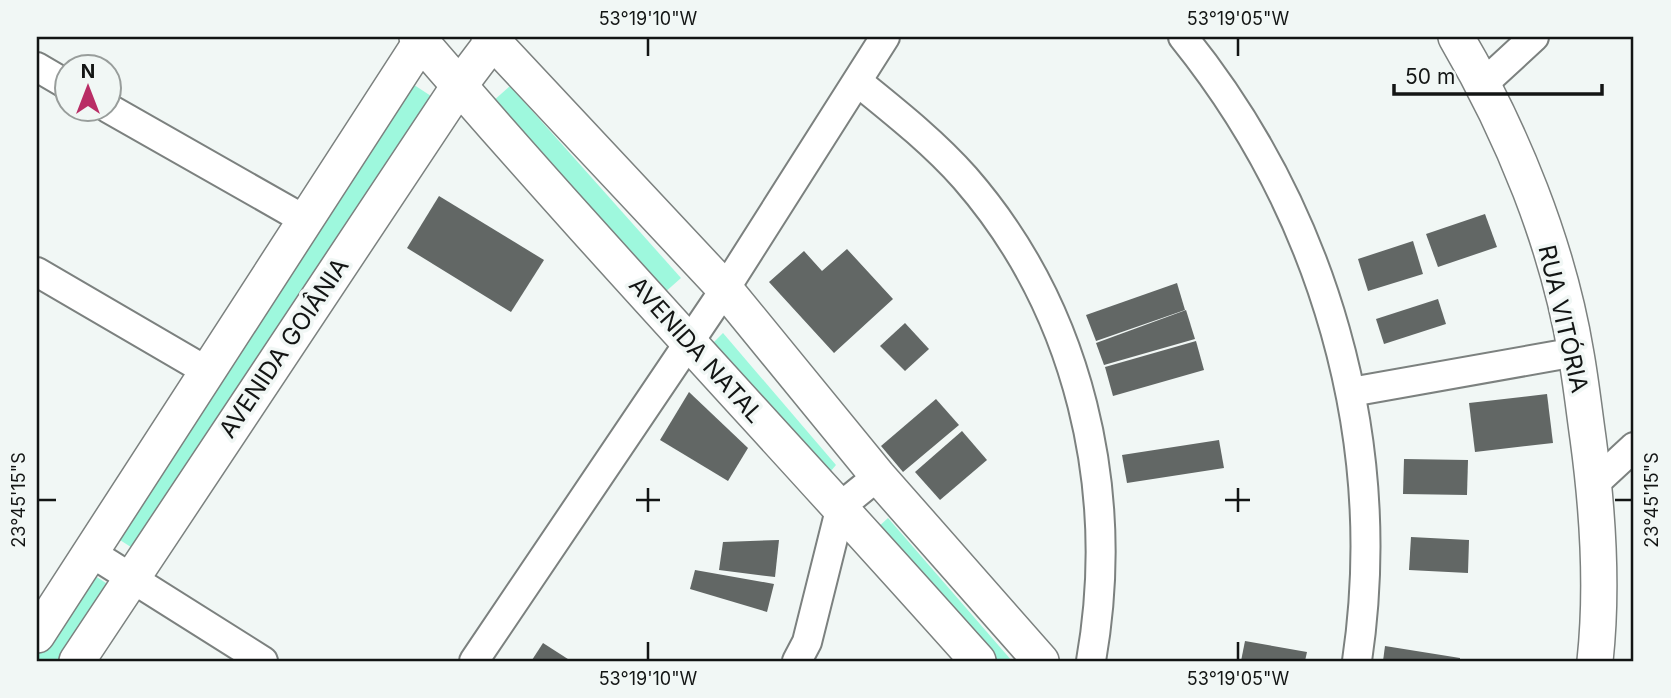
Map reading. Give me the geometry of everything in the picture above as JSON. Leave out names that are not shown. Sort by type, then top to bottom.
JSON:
[{"type":"street","points":[[474,661],[725,289],[885,37]]},
{"type":"street","points":[[1183,37],[1241,116],[1292,210],[1323,288],[1351,392],[1360,452],[1365,513],[1365,574],[1357,661]]},
{"type":"street","name":"RUA VITÓRIA","points":[[1456,37],[1483,84],[1537,214],[1559,282],[1576,352],[1594,484],[1599,557],[1595,661]]},
{"type":"street","points":[[1483,84],[1534,37]]},
{"type":"street","points":[[37,635],[420,38]]},
{"type":"street","name":"AVENIDA NATAL","points":[[420,38],[459,86],[687,342],[841,506],[978,661]]},
{"type":"street","points":[[492,38],[725,289],[878,476],[1041,661]]},
{"type":"street","name":"AVENIDA GOIÂNIA","points":[[77,661],[492,38]]},
{"type":"street","points":[[858,82],[929,141],[996,217],[1048,305],[1068,352],[1093,450],[1099,501],[1099,604],[1091,661]]},
{"type":"street","points":[[122,116],[305,220]]},
{"type":"street","points":[[37,272],[205,370]]},
{"type":"street","points":[[1351,392],[1576,352]]},
{"type":"street","points":[[1594,484],[1634,447]]},
{"type":"street","points":[[797,661],[807,642],[841,506],[878,476]]},
{"type":"street","points":[[90,552],[263,661]]},
{"type":"green space","points":[[405,79],[431,96],[134,549],[109,533]]},
{"type":"green space","points":[[510,86],[681,278],[663,294],[492,102]]},
{"type":"green space","points":[[723,333],[836,465],[825,478],[709,347]]},
{"type":"green space","points":[[888,518],[1012,661],[989,661],[875,530]]},
{"type":"green space","points":[[86,570],[109,585],[60,661],[37,661],[37,647]]},
{"type":"building","points":[[439,196],[544,260],[511,312],[407,248]]},
{"type":"building","points":[[1485,214],[1497,247],[1438,267],[1426,234]]},
{"type":"building","points":[[1413,241],[1423,274],[1368,291],[1358,259]]},
{"type":"building","points":[[847,249],[893,299],[834,353],[769,282],[804,251],[822,271]]},
{"type":"building","points":[[1177,283],[1185,310],[1096,341],[1086,315]]},
{"type":"building","points":[[1438,299],[1446,324],[1384,344],[1376,319]]},
{"type":"building","points":[[1186,310],[1195,339],[1104,365],[1096,343]]},
{"type":"building","points":[[905,323],[929,349],[905,371],[880,346]]},
{"type":"building","points":[[1196,341],[1204,370],[1113,396],[1105,367]]},
{"type":"building","points":[[689,392],[748,448],[728,481],[660,440]]},
{"type":"building","points":[[1547,394],[1553,443],[1475,452],[1469,403]]},
{"type":"building","points":[[936,399],[959,425],[903,472],[881,446]]},
{"type":"building","points":[[962,431],[987,460],[940,500],[915,472]]},
{"type":"building","points":[[1219,440],[1224,468],[1127,483],[1122,455]]},
{"type":"building","points":[[1404,459],[1468,460],[1467,495],[1403,494]]},
{"type":"building","points":[[1411,537],[1469,540],[1468,573],[1409,570]]},
{"type":"building","points":[[779,540],[775,577],[719,570],[723,542]]},
{"type":"building","points":[[695,570],[774,584],[767,612],[690,589]]},
{"type":"building","points":[[1245,641],[1307,652],[1305,661],[1241,661]]},
{"type":"building","points":[[543,643],[571,661],[532,660]]},
{"type":"building","points":[[1385,646],[1460,658],[1460,661],[1383,661]]}]
